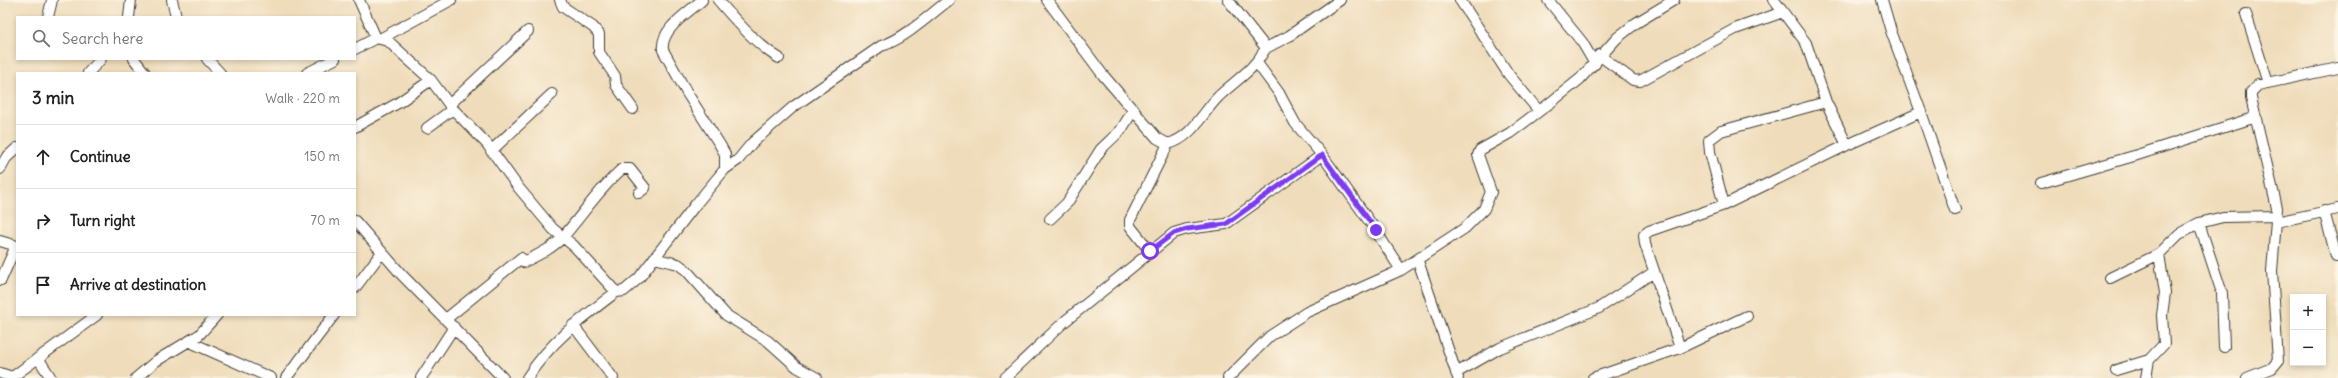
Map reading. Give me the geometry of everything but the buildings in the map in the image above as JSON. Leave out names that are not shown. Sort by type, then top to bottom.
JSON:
[{"type":"street","points":[[48,16],[52,0]]},
{"type":"street","points":[[129,16],[131,0]]},
{"type":"street","points":[[172,0],[176,16]]},
{"type":"street","points":[[359,0],[378,38]]},
{"type":"street","points":[[356,49],[452,0]]},
{"type":"street","points":[[560,0],[563,7],[593,27],[599,34],[598,52],[615,76],[616,85],[633,110]]},
{"type":"street","points":[[702,0],[668,32],[662,43],[663,50],[686,93],[725,154],[725,170]]},
{"type":"street","points":[[718,0],[738,23],[770,53],[779,58]]},
{"type":"street","points":[[527,378],[547,350],[573,325],[616,292],[624,291],[639,278],[725,170],[738,160],[752,143],[793,107],[881,46],[890,44],[925,20],[949,0]]},
{"type":"street","points":[[1047,0],[1104,75],[1134,108],[1157,138],[1168,144],[1178,142],[1192,130],[1219,96],[1257,63],[1266,48],[1289,36],[1340,0]]},
{"type":"street","points":[[1228,0],[1266,48]]},
{"type":"street","points":[[1460,0],[1509,75],[1539,111]]},
{"type":"street","points":[[1548,0],[1597,60],[1633,80],[1640,80],[1735,29],[1783,12]]},
{"type":"street","points":[[1228,378],[1270,336],[1307,312],[1401,270],[1465,228],[1484,209],[1491,192],[1478,155],[1480,150],[1510,133],[1539,111],[1580,79],[1597,60],[1636,23],[1674,0]]},
{"type":"street","points":[[1774,0],[1806,43],[1826,102],[1846,145]]},
{"type":"street","points":[[1882,0],[1891,31],[1955,210]]},
{"type":"street","points":[[2246,14],[2268,83]]},
{"type":"street","points":[[427,128],[451,107],[528,31]]},
{"type":"street","points":[[378,38],[388,40],[431,80],[451,107],[491,151],[518,188],[562,237],[574,246],[616,292]]},
{"type":"street","points":[[89,72],[100,60]]},
{"type":"street","points":[[135,60],[144,72]]},
{"type":"street","points":[[209,60],[219,72]]},
{"type":"street","points":[[309,72],[333,60]]},
{"type":"street","points":[[1257,63],[1279,93],[1298,129],[1322,155],[1372,225],[1401,270]]},
{"type":"street","points":[[2247,378],[2272,368],[2278,361],[2272,271],[2276,219],[2275,196],[2251,92],[2258,85],[2338,68]]},
{"type":"street","points":[[356,126],[398,103],[431,80]]},
{"type":"street","points":[[491,151],[552,94]]},
{"type":"street","points":[[1724,205],[1710,152],[1709,140],[1721,131],[1826,102]]},
{"type":"street","points":[[1050,219],[1067,203],[1100,150],[1121,130],[1134,108]]},
{"type":"street","points":[[1680,348],[1654,272],[1644,235],[1649,231],[1724,205],[1846,145],[1921,112]]},
{"type":"street","points":[[2041,183],[2134,156],[2256,117]]},
{"type":"street","points":[[1150,251],[1130,226],[1130,220],[1168,144]]},
{"type":"street","points":[[0,169],[6,158],[16,149]]},
{"type":"street","points":[[725,154],[738,160]]},
{"type":"street","points":[[1005,378],[1064,322],[1174,233],[1187,229],[1226,224],[1322,155]]},
{"type":"street","points":[[446,319],[521,258],[524,262],[548,249],[562,237],[589,203],[622,169],[630,169],[645,188],[639,193]]},
{"type":"street","points":[[2110,278],[2159,254],[2179,234],[2198,223],[2222,217],[2276,219],[2338,209]]},
{"type":"street","points":[[2324,211],[2336,256]]},
{"type":"street","points":[[356,222],[382,252],[503,378]]},
{"type":"street","points":[[2198,223],[2222,293],[2224,347]]},
{"type":"street","points":[[0,241],[16,246],[1,280]]},
{"type":"street","points":[[356,287],[382,252]]},
{"type":"street","points":[[2116,370],[2149,360],[2164,344],[2162,315],[2164,293],[2159,254]]},
{"type":"street","points":[[654,258],[678,264],[686,270],[726,315],[768,341],[797,367],[817,378]]},
{"type":"street","points":[[1418,260],[1457,376],[1500,348],[1599,308],[1654,272]]},
{"type":"street","points":[[0,373],[12,377],[96,316]]},
{"type":"street","points":[[136,378],[156,361],[190,342],[199,335],[216,316]]},
{"type":"street","points":[[286,378],[333,316]]},
{"type":"street","points":[[1593,378],[1680,348],[1747,316]]},
{"type":"street","points":[[573,325],[613,378]]},
{"type":"street","points":[[421,378],[454,327]]},
{"type":"street","points":[[190,342],[271,378]]},
{"type":"street","points":[[38,358],[51,378]]},
{"type":"street","points":[[2146,378],[2149,360]]},
{"type":"route","points":[[1150,251],[1174,233],[1187,229],[1216,227],[1226,224],[1322,155],[1357,206],[1376,230]]}]
